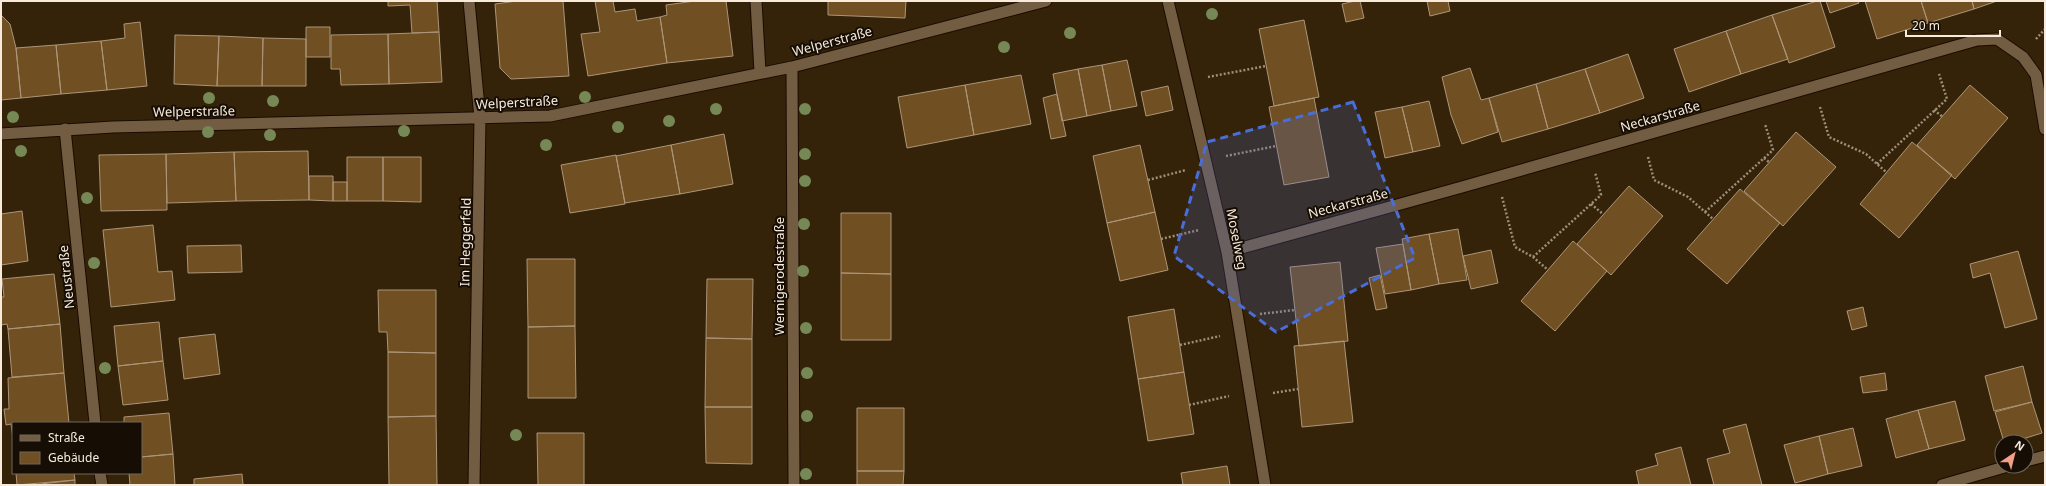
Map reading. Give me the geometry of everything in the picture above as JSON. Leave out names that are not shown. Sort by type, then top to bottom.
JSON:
[{"type":"street","name":"Im Heggerfeld","points":[[469,1],[480,118],[474,485]]},
{"type":"street","points":[[756,1],[760,72]]},
{"type":"street","name":"Welperstraße","points":[[1,134],[65,129],[550,116],[792,66],[1044,1]]},
{"type":"street","name":"Moselweg","points":[[1168,1],[1227,252],[1264,485]]},
{"type":"street","name":"Neckarstraße","points":[[1227,252],[1497,177],[1977,40],[1997,39],[2023,57],[2036,75],[2045,129]]},
{"type":"street","name":"Wernigerodestraße","points":[[792,66],[794,485]]},
{"type":"street","name":"Neustraße","points":[[65,129],[95,422]]},
{"type":"street","points":[[2034,459],[2045,456]]},
{"type":"street","points":[[1942,485],[1994,470]]},
{"type":"street","points":[[100,474],[102,485]]},
{"type":"path","points":[[1187,81],[1266,66]]},
{"type":"path","points":[[1814,87],[1829,137],[1866,154],[1886,172]]},
{"type":"path","points":[[1877,164],[1946,99]]},
{"type":"path","points":[[1934,110],[1942,117]]},
{"type":"path","points":[[1705,212],[1773,150],[1767,129]]},
{"type":"path","points":[[1148,180],[1206,162],[1276,146]]},
{"type":"path","points":[[1764,158],[1769,162]]},
{"type":"path","points":[[1649,159],[1654,180],[1688,197],[1713,219]]},
{"type":"path","points":[[1533,257],[1602,195],[1596,173]]},
{"type":"path","points":[[1497,177],[1515,247],[1533,257],[1548,270]]},
{"type":"path","points":[[1591,204],[1603,214]]},
{"type":"path","points":[[1161,239],[1221,225]]},
{"type":"path","points":[[1237,316],[1295,310]]},
{"type":"path","points":[[1180,345],[1240,332]]},
{"type":"path","points":[[1189,405],[1250,392]]},
{"type":"highlighted area","points":[[1353,102],[1415,258],[1276,332],[1174,256],[1207,142]]},
{"type":"building","points":[[388,1],[437,1],[439,32],[412,33],[410,5],[388,6]]},
{"type":"building","points":[[517,1],[563,1],[569,76],[511,79],[500,68],[495,4]]},
{"type":"building","points":[[595,1],[613,1],[615,12],[635,9],[637,21],[660,17],[667,63],[588,76],[581,34],[600,32]]},
{"type":"building","points":[[695,1],[726,1],[733,56],[667,63],[660,17],[667,15],[666,5]]},
{"type":"building","points":[[828,1],[906,1],[905,18],[828,15]]},
{"type":"building","points":[[1360,1],[1364,18],[1346,22],[1342,4]]},
{"type":"building","points":[[1427,1],[1448,1],[1450,11],[1430,16]]},
{"type":"building","points":[[1820,1],[1835,47],[1789,63],[1772,15]]},
{"type":"building","points":[[1826,1],[1858,1],[1859,3],[1830,13]]},
{"type":"building","points":[[1865,1],[1921,1],[1928,23],[1877,39]]},
{"type":"building","points":[[1921,1],[1972,1],[1974,9],[1928,23]]},
{"type":"building","points":[[1972,1],[1997,1],[1974,9]]},
{"type":"building","points":[[1,15],[10,24],[16,48],[21,98],[1,100]]},
{"type":"building","points":[[1772,15],[1788,59],[1741,74],[1726,31]]},
{"type":"building","points":[[1304,20],[1319,97],[1274,106],[1259,29]]},
{"type":"building","points":[[140,22],[147,86],[107,90],[101,41],[125,38],[124,24]]},
{"type":"building","points":[[306,27],[330,27],[330,57],[306,57]]},
{"type":"building","points":[[1726,31],[1741,74],[1689,92],[1674,49]]},
{"type":"building","points":[[439,32],[442,82],[389,84],[388,34]]},
{"type":"building","points":[[388,34],[389,84],[341,85],[340,69],[331,69],[331,35]]},
{"type":"building","points":[[175,35],[219,36],[217,86],[174,84]]},
{"type":"building","points":[[219,36],[263,38],[262,86],[217,86]]},
{"type":"building","points":[[263,38],[306,39],[306,86],[262,86]]},
{"type":"building","points":[[101,41],[107,90],[61,94],[56,45]]},
{"type":"building","points":[[56,45],[61,94],[21,98],[16,48]]},
{"type":"building","points":[[1628,54],[1644,98],[1600,113],[1585,69]]},
{"type":"building","points":[[1127,60],[1137,106],[1111,111],[1102,65]]},
{"type":"building","points":[[1102,65],[1111,111],[1087,116],[1078,69]]},
{"type":"building","points":[[1470,68],[1481,100],[1489,98],[1498,132],[1462,144],[1451,115],[1442,77]]},
{"type":"building","points":[[1078,69],[1087,116],[1062,121],[1053,74]]},
{"type":"building","points":[[1585,69],[1600,113],[1548,129],[1536,84]]},
{"type":"building","points":[[1021,75],[1031,124],[974,135],[965,85]]},
{"type":"building","points":[[1536,84],[1548,129],[1502,142],[1489,98]]},
{"type":"building","points":[[965,85],[974,135],[907,148],[898,97]]},
{"type":"building","points":[[1970,85],[2008,118],[1955,179],[1917,145]]},
{"type":"building","points":[[1168,86],[1173,110],[1146,116],[1141,92]]},
{"type":"building","points":[[1057,94],[1066,136],[1051,139],[1043,98]]},
{"type":"building","points":[[1314,98],[1329,177],[1284,185],[1269,107]]},
{"type":"building","points":[[1429,101],[1440,146],[1413,152],[1402,107]]},
{"type":"building","points":[[1402,107],[1413,152],[1385,158],[1375,112]]},
{"type":"building","points":[[1796,132],[1836,167],[1783,226],[1744,191]]},
{"type":"building","points":[[724,134],[733,184],[680,194],[671,145]]},
{"type":"building","points":[[1912,142],[1952,175],[1899,238],[1860,204]]},
{"type":"building","points":[[671,145],[680,194],[625,203],[616,156]]},
{"type":"building","points":[[1140,145],[1155,212],[1107,223],[1093,156]]},
{"type":"building","points":[[308,151],[309,200],[236,201],[234,152]]},
{"type":"building","points":[[234,152],[236,201],[167,203],[166,154]]},
{"type":"building","points":[[166,154],[167,210],[101,211],[99,155]]},
{"type":"building","points":[[616,155],[625,204],[570,213],[561,165]]},
{"type":"building","points":[[347,157],[383,157],[383,201],[347,201]]},
{"type":"building","points":[[383,157],[421,157],[421,202],[383,201]]},
{"type":"building","points":[[309,176],[333,176],[333,201],[309,200]]},
{"type":"building","points":[[333,182],[347,182],[347,201],[333,201]]},
{"type":"building","points":[[1629,186],[1663,216],[1611,275],[1577,244]]},
{"type":"building","points":[[1740,189],[1780,223],[1727,284],[1687,249]]},
{"type":"building","points":[[22,211],[28,261],[1,265],[1,214]]},
{"type":"building","points":[[1155,212],[1168,270],[1120,281],[1107,223]]},
{"type":"building","points":[[841,213],[891,213],[891,274],[841,273]]},
{"type":"building","points":[[153,225],[158,272],[172,271],[175,300],[111,307],[103,230]]},
{"type":"building","points":[[1458,229],[1467,280],[1439,284],[1429,234]]},
{"type":"building","points":[[1429,234],[1439,284],[1411,290],[1402,239]]},
{"type":"building","points":[[1573,241],[1607,271],[1555,331],[1521,301]]},
{"type":"building","points":[[1403,244],[1411,290],[1385,294],[1376,248]]},
{"type":"building","points":[[241,245],[242,272],[188,273],[187,246]]},
{"type":"building","points":[[1491,250],[1498,283],[1471,289],[1463,256]]},
{"type":"building","points":[[2018,251],[2037,319],[2005,328],[1990,273],[1973,278],[1970,264]]},
{"type":"building","points":[[527,259],[575,259],[575,326],[528,327]]},
{"type":"building","points":[[1340,262],[1348,341],[1299,346],[1290,267]]},
{"type":"building","points":[[841,273],[891,274],[891,340],[841,340]]},
{"type":"building","points":[[54,274],[60,324],[8,329],[7,324],[1,325],[1,297],[4,297],[2,279]]},
{"type":"building","points":[[1380,275],[1387,308],[1376,310],[1369,278]]},
{"type":"building","points":[[707,279],[753,279],[752,339],[706,338]]},
{"type":"building","points":[[378,290],[436,290],[436,353],[388,352],[387,332],[379,332]]},
{"type":"building","points":[[1863,307],[1867,326],[1852,330],[1847,311]]},
{"type":"building","points":[[1174,309],[1184,372],[1138,379],[1128,317]]},
{"type":"building","points":[[159,322],[163,361],[118,366],[114,326]]},
{"type":"building","points":[[60,324],[64,373],[12,377],[8,329]]},
{"type":"building","points":[[575,326],[576,398],[528,398],[528,327]]},
{"type":"building","points":[[215,334],[220,374],[184,379],[179,338]]},
{"type":"building","points":[[706,338],[752,339],[752,407],[705,407]]},
{"type":"building","points":[[1344,341],[1353,422],[1302,427],[1294,346]]},
{"type":"building","points":[[388,352],[436,353],[436,416],[388,417]]},
{"type":"building","points":[[163,361],[168,400],[123,405],[118,366]]},
{"type":"building","points":[[2023,366],[2032,402],[1994,411],[1985,376]]},
{"type":"building","points":[[1184,372],[1194,434],[1148,441],[1138,379]]},
{"type":"building","points":[[64,373],[69,422],[12,422],[12,431],[11,424],[6,425],[4,409],[9,409],[8,378]]},
{"type":"building","points":[[1885,373],[1887,390],[1863,393],[1860,377]]},
{"type":"building","points":[[1955,401],[1965,440],[1929,449],[1918,410]]},
{"type":"building","points":[[2032,402],[2042,433],[2034,435],[2034,434],[2002,434],[1995,412]]},
{"type":"building","points":[[705,407],[752,407],[752,464],[706,463]]},
{"type":"building","points":[[857,408],[904,408],[904,471],[857,471]]},
{"type":"building","points":[[1918,410],[1929,449],[1896,458],[1886,419]]},
{"type":"building","points":[[169,413],[173,454],[142,457],[142,422],[124,422],[124,417]]},
{"type":"building","points":[[436,416],[437,485],[389,485],[388,417]]},
{"type":"building","points":[[1746,424],[1762,485],[1714,485],[1707,459],[1730,453],[1723,430]]},
{"type":"building","points":[[1853,428],[1862,466],[1828,474],[1819,436]]},
{"type":"building","points":[[537,433],[584,433],[584,485],[538,485]]},
{"type":"building","points":[[1819,436],[1828,474],[1795,483],[1784,445]]},
{"type":"building","points":[[1681,447],[1691,485],[1639,485],[1636,471],[1658,465],[1655,454]]},
{"type":"building","points":[[173,454],[175,485],[130,485],[129,474],[142,474],[142,457]]},
{"type":"building","points":[[1227,466],[1230,485],[1183,485],[1181,473]]},
{"type":"building","points":[[857,471],[904,471],[903,485],[857,485]]},
{"type":"building","points":[[16,474],[74,474],[75,480],[17,485]]},
{"type":"building","points":[[242,474],[243,485],[194,485],[194,479]]},
{"type":"building","points":[[75,480],[75,485],[32,485]]}]
